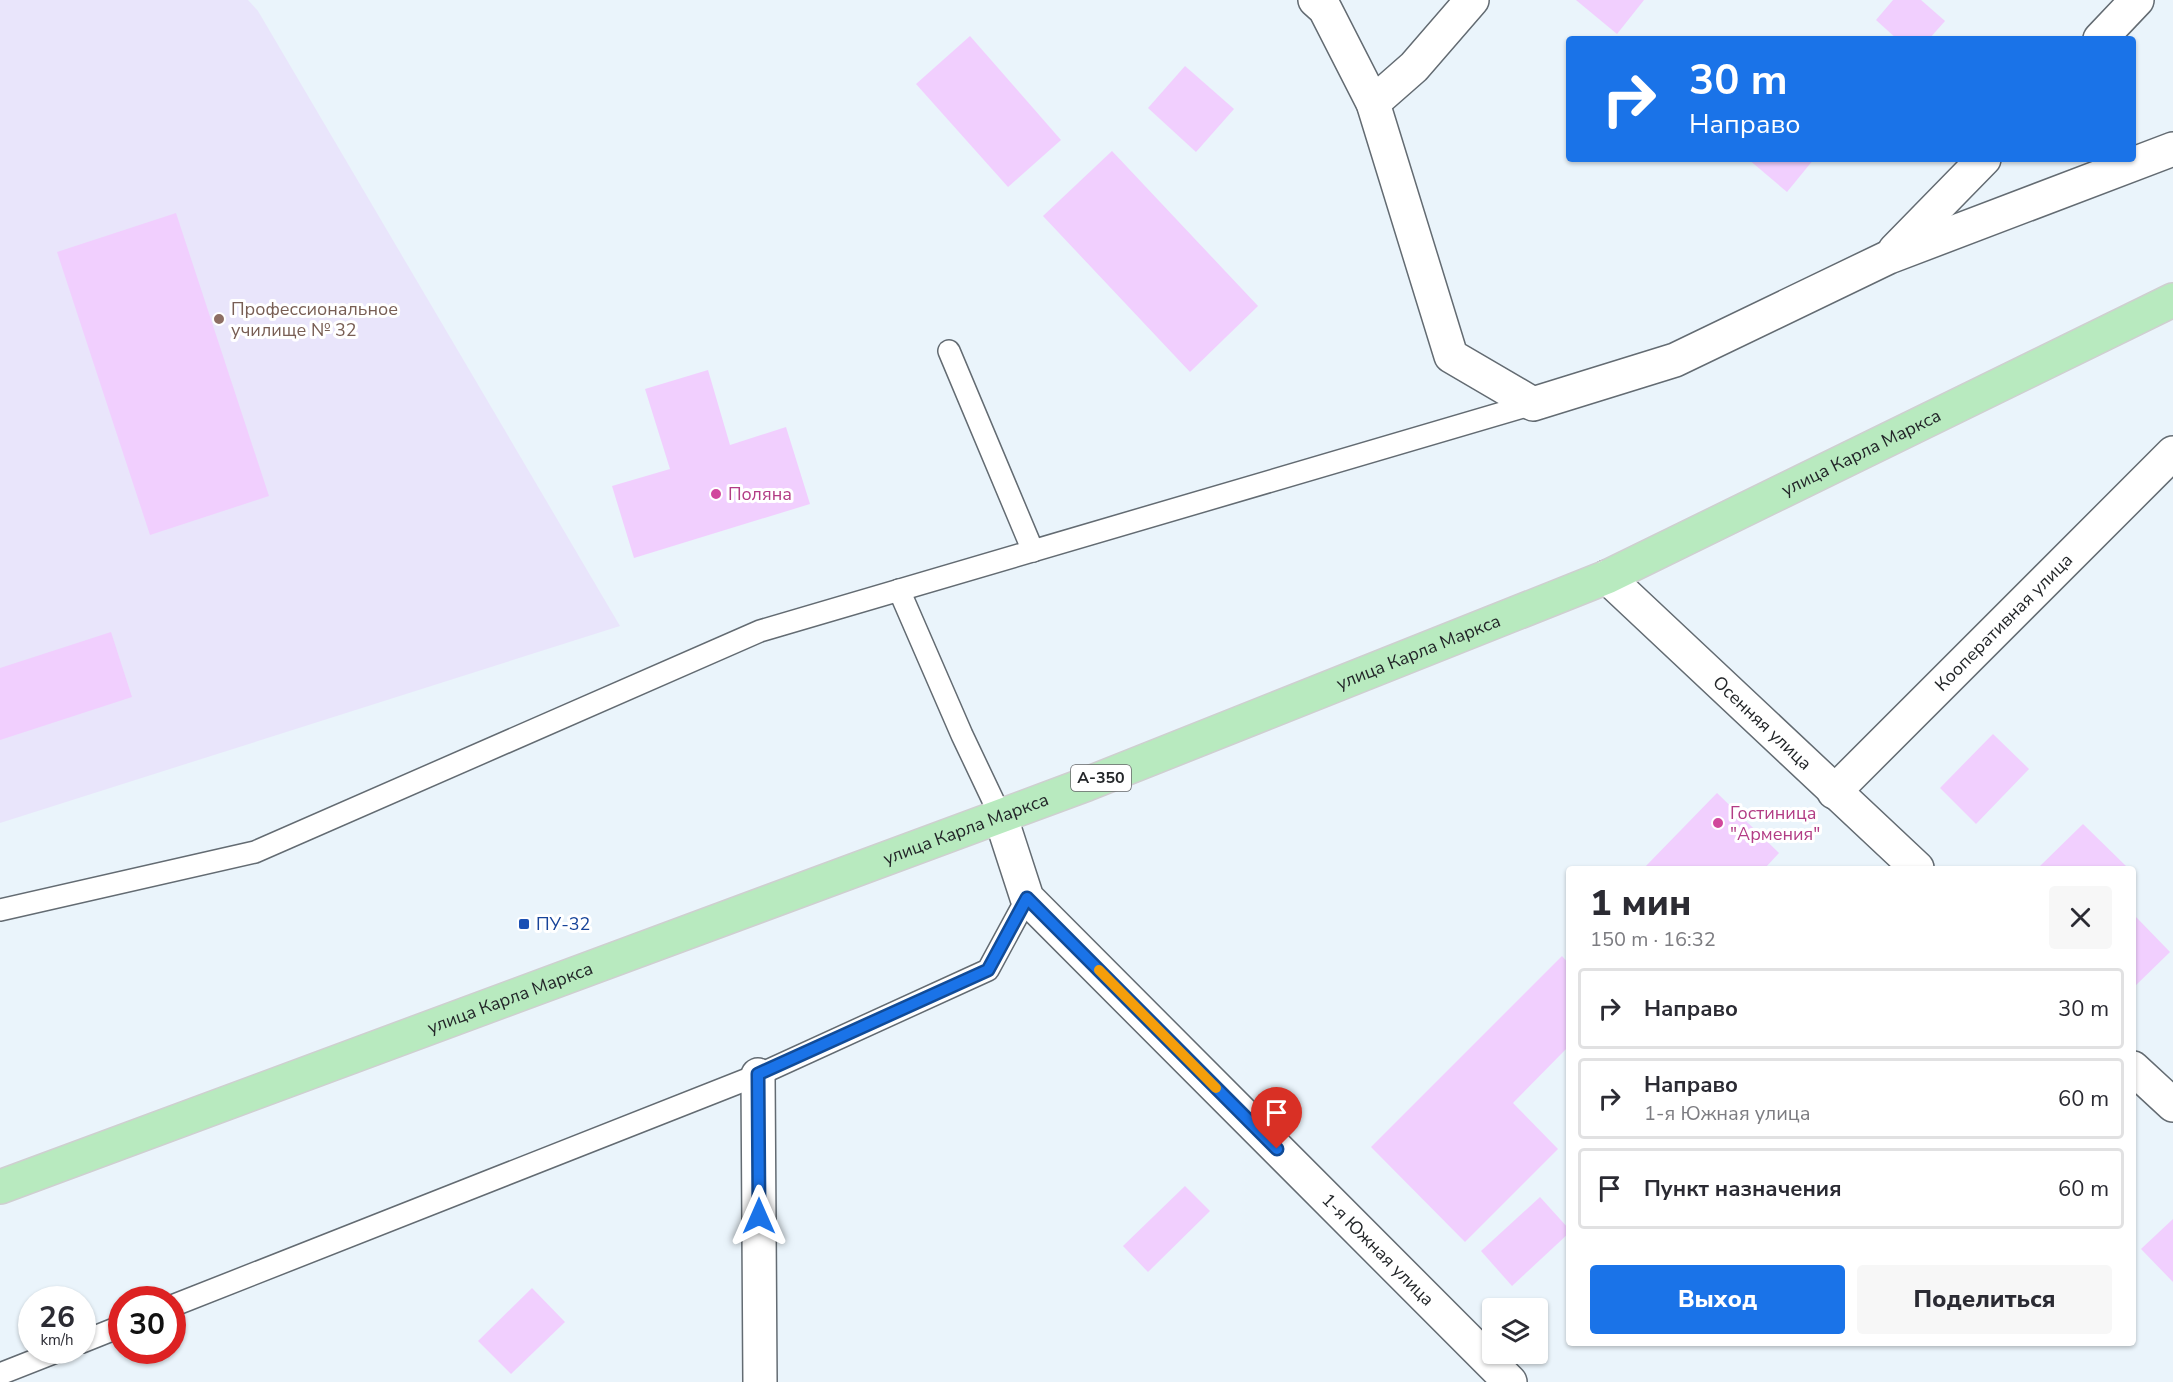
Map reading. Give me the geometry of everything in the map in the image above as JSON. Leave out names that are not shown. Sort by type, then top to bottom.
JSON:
[{"type":"highway","name":"улица Карла Маркса","points":[[0,1187],[1000,814],[1087,784],[1607,577],[2173,300]]},
{"type":"street","points":[[1315,0],[1325,9],[1373,103],[1451,356],[1533,404],[1675,360],[1889,257],[2173,149]]},
{"type":"street","points":[[1373,103],[1414,67],[1472,0]]},
{"type":"street","points":[[2103,36],[2138,0]]},
{"type":"street","points":[[1889,257],[1981,162]]},
{"type":"street","name":"Кооперативная улица","points":[[1834,792],[2173,453]]},
{"type":"street","name":"Осенняя улица","points":[[1607,577],[1915,866]]},
{"type":"street","name":"1-я Южная улица","points":[[1000,814],[1027,898],[1510,1382]]},
{"type":"street","points":[[2136,1071],[2173,1105]]},
{"type":"street","points":[[758,1074],[760,1382]]},
{"type":"lane","points":[[948,351],[1033,551]]},
{"type":"lane","points":[[0,910],[255,852],[760,631],[1533,404]]},
{"type":"lane","points":[[899,590],[962,735],[1000,814]]},
{"type":"lane","points":[[186,1300],[758,1074],[988,970],[1027,898]]},
{"type":"lane","points":[[0,1374],[25,1364]]},
{"type":"shaded area","name":"Профессиональное училище № 32","points":[[0,0],[248,0],[258,11],[620,626],[0,823]]},
{"type":"building","points":[[1576,0],[1644,0],[1617,34]]},
{"type":"building","points":[[1893,0],[1921,0],[1945,21],[1932,36],[1894,36],[1876,20]]},
{"type":"building","points":[[970,36],[1061,140],[1008,187],[916,84]]},
{"type":"building","points":[[1185,66],[1234,109],[1196,152],[1148,108]]},
{"type":"building","points":[[1112,151],[1258,306],[1190,372],[1043,216]]},
{"type":"building","points":[[1752,162],[1812,162],[1787,192]]},
{"type":"building","points":[[176,213],[269,496],[150,535],[57,252]]},
{"type":"building","name":"Поляна","points":[[708,370],[730,445],[786,427],[810,504],[634,558],[612,486],[670,469],[645,389]]},
{"type":"building","points":[[111,632],[132,697],[0,740],[0,668]]},
{"type":"building","points":[[1993,734],[2029,769],[1976,824],[1940,788]]},
{"type":"building","name":"Гостиница \"Армения\"","points":[[1717,793],[1779,853],[1767,866],[1646,866]]},
{"type":"building","points":[[2083,824],[2126,866],[2040,866]]},
{"type":"building","points":[[2136,917],[2170,952],[2136,985]]},
{"type":"building","points":[[1562,956],[1566,961],[1566,1049],[1513,1103],[1558,1149],[1465,1242],[1371,1147]]},
{"type":"building","points":[[1185,1186],[1210,1211],[1148,1272],[1123,1246]]},
{"type":"building","points":[[1540,1197],[1566,1226],[1566,1236],[1512,1286],[1481,1251]]},
{"type":"building","points":[[2173,1219],[2173,1282],[2141,1249]]},
{"type":"building","points":[[532,1288],[565,1322],[511,1374],[478,1341]]},
{"type":"slow traffic","points":[[1099,970],[1216,1088]]},
{"type":"place","name":"Профессиональное училище № 32","points":[[219,319]]},
{"type":"place","name":"Поляна","points":[[716,494]]},
{"type":"place","name":"Гостиница \"Армения\"","points":[[1718,823]]},
{"type":"place","name":"ПУ-32","points":[[524,924]]},
{"type":"route","points":[[759,1216],[758,1074],[988,970],[1027,898],[1277,1149]]}]
